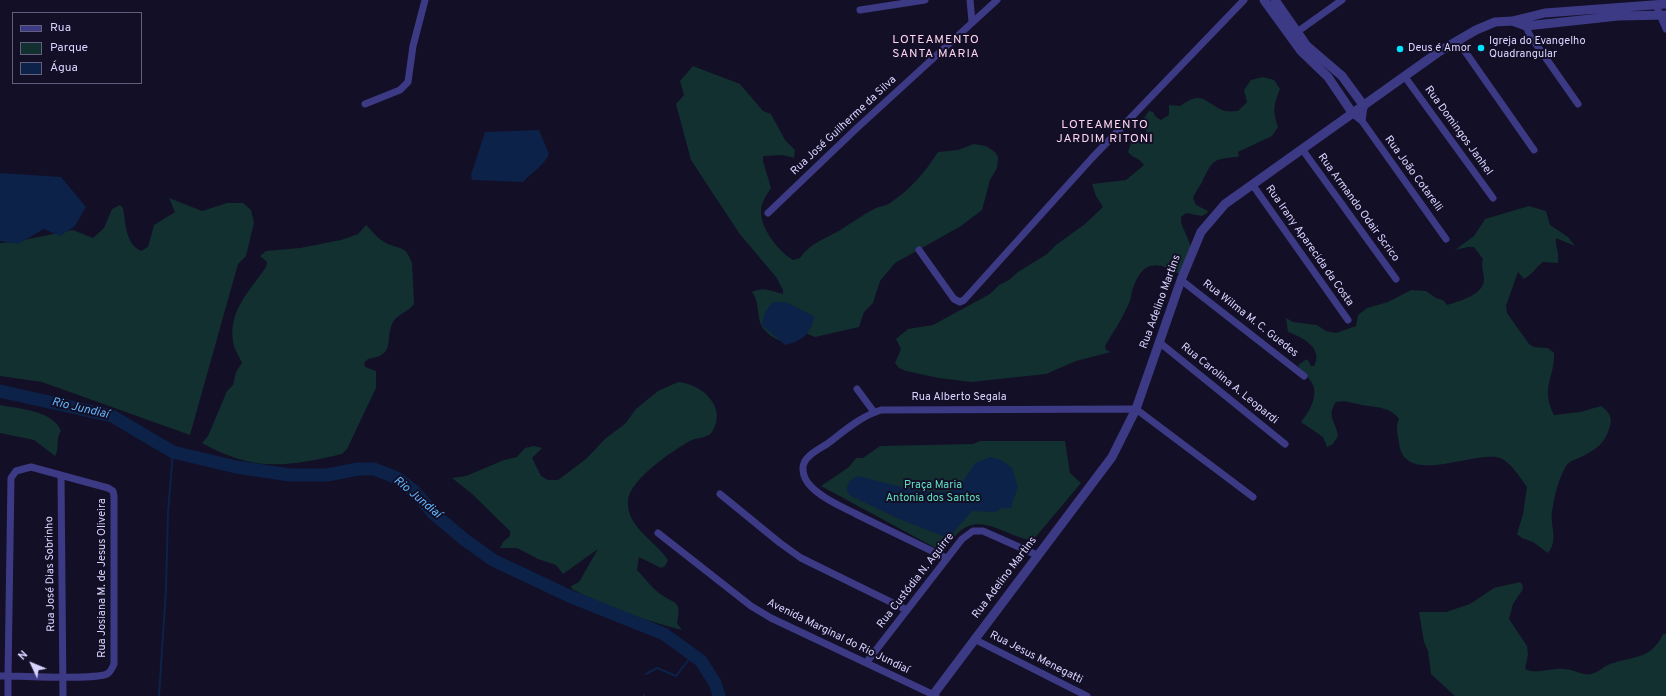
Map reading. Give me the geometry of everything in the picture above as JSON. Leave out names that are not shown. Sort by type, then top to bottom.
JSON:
[{"type":"street","points":[[365,104],[400,90],[408,82],[413,46],[425,0]]},
{"type":"street","points":[[860,10],[924,0]]},
{"type":"street","points":[[970,0],[972,22]]},
{"type":"street","name":"Rua José Guilherme da Silva","points":[[768,213],[857,128],[997,0]]},
{"type":"street","points":[[919,250],[954,299],[960,302],[964,300],[1092,158],[1244,0]]},
{"type":"street","points":[[1264,0],[1301,51],[1328,76],[1353,114]]},
{"type":"street","points":[[1275,0],[1313,52],[1342,76],[1364,106],[1362,121]]},
{"type":"street","points":[[1297,32],[1342,0]]},
{"type":"street","points":[[1661,4],[1666,29]]},
{"type":"street","name":"Rua Adelino Martins","points":[[935,695],[974,639],[1112,457],[1136,409],[1181,280],[1201,232],[1225,204],[1456,40],[1495,22],[1525,21],[1544,13],[1661,4]]},
{"type":"street","name":"Rua Adelino Martins","points":[[1616,8],[1663,15]]},
{"type":"street","points":[[1525,21],[1529,34],[1578,104]]},
{"type":"street","points":[[1456,40],[1534,150]]},
{"type":"street","name":"Rua Domingos Janhel","points":[[1405,77],[1493,198]]},
{"type":"street","name":"Rua João Cotarelli","points":[[1353,114],[1362,121],[1446,239]]},
{"type":"street","name":"Rua Armando Odair Scrico","points":[[1302,149],[1396,279]]},
{"type":"street","name":"Rua Irany Aparecida da Costa","points":[[1252,184],[1348,320]]},
{"type":"street","name":"Rua Wilma M. C. Guedes","points":[[1181,280],[1304,376]]},
{"type":"street","name":"Rua Carolina A. Leopardi","points":[[1159,342],[1285,444]]},
{"type":"street","points":[[857,389],[874,412]]},
{"type":"street","name":"Rua Alberto Segala","points":[[946,558],[843,507],[818,492],[808,483],[802,468],[807,458],[874,412],[900,409],[1136,409]]},
{"type":"street","points":[[1136,409],[1253,497]]},
{"type":"street","points":[[8,696],[4,676],[11,478],[16,472],[31,467],[61,476]]},
{"type":"street","name":"Rua Josiana M. de Jesus Oliveira","points":[[61,476],[108,488],[112,491],[114,496],[114,664],[106,675],[63,676]]},
{"type":"street","name":"Rua José Dias Sobrinho","points":[[61,476],[63,696]]},
{"type":"street","points":[[720,494],[780,543],[802,558],[907,610]]},
{"type":"street","name":"Rua Custódia N. Aguirre","points":[[866,663],[962,538],[974,531],[983,531],[1037,555]]},
{"type":"street","name":"Avenida Marginal do Rio Jundiaí","points":[[658,533],[764,614],[935,695]]},
{"type":"street","name":"Rua Jesus Menegatti","points":[[974,639],[1087,696]]},
{"type":"street","points":[[4,676],[63,676]]},
{"type":"green space","points":[[693,66],[740,84],[763,111],[771,114],[785,140],[795,150],[794,158],[783,155],[763,156],[763,161],[771,188],[761,208],[764,225],[771,239],[793,260],[800,258],[809,248],[819,241],[842,229],[872,210],[888,204],[897,198],[917,180],[938,152],[958,150],[974,144],[986,146],[995,152],[998,157],[997,168],[990,180],[982,210],[961,226],[895,263],[880,281],[873,303],[864,312],[859,327],[815,337],[805,333],[790,341],[782,341],[772,337],[768,334],[760,322],[756,299],[752,292],[764,289],[783,294],[783,290],[776,277],[739,233],[691,160],[676,104],[684,95],[680,81]]},
{"type":"green space","points":[[1263,77],[1274,80],[1280,89],[1274,108],[1278,127],[1272,136],[1238,152],[1239,156],[1218,160],[1211,165],[1193,198],[1196,205],[1208,211],[1207,213],[1202,216],[1186,213],[1181,217],[1181,223],[1193,251],[1179,274],[1163,266],[1156,265],[1144,269],[1136,281],[1127,309],[1105,346],[1106,350],[1111,352],[1076,361],[1046,374],[971,382],[939,378],[906,371],[899,368],[895,363],[901,349],[896,339],[908,329],[933,325],[990,294],[999,285],[1009,280],[1018,272],[1047,254],[1056,245],[1085,224],[1103,207],[1096,196],[1092,184],[1126,180],[1144,165],[1140,160],[1128,152],[1131,143],[1139,142],[1144,136],[1146,125],[1144,118],[1149,111],[1153,112],[1156,117],[1161,120],[1169,115],[1169,105],[1180,106],[1187,101],[1198,98],[1206,100],[1224,111],[1238,111],[1247,102],[1244,90],[1251,80]]},
{"type":"green space","points":[[169,198],[202,211],[227,203],[243,203],[251,210],[254,223],[246,256],[238,264],[190,435],[42,382],[0,376],[0,243],[14,242],[73,230],[93,238],[104,228],[112,209],[120,205],[123,208],[129,238],[136,248],[141,251],[148,247],[154,225],[175,212]]},
{"type":"green space","points":[[1529,206],[1546,211],[1550,225],[1568,237],[1575,246],[1556,238],[1558,263],[1543,262],[1524,279],[1518,272],[1506,306],[1507,313],[1529,344],[1534,347],[1548,348],[1554,353],[1554,362],[1549,383],[1548,397],[1554,415],[1580,412],[1601,406],[1608,412],[1611,420],[1606,436],[1597,448],[1570,462],[1560,478],[1553,507],[1552,518],[1554,538],[1548,553],[1533,542],[1522,538],[1517,534],[1523,514],[1527,487],[1512,467],[1500,458],[1489,457],[1427,465],[1413,463],[1404,456],[1399,443],[1397,425],[1399,419],[1395,414],[1386,409],[1345,401],[1336,402],[1333,407],[1332,419],[1338,436],[1333,444],[1327,447],[1323,437],[1301,422],[1312,404],[1314,398],[1314,388],[1309,378],[1298,365],[1307,359],[1311,366],[1314,366],[1316,354],[1314,349],[1305,340],[1288,332],[1286,318],[1293,322],[1317,325],[1326,331],[1336,333],[1356,326],[1358,315],[1367,308],[1388,302],[1411,290],[1426,291],[1436,298],[1443,300],[1447,305],[1464,299],[1476,293],[1483,284],[1483,259],[1474,247],[1455,250],[1474,236],[1485,219]]},
{"type":"green space","points":[[366,225],[383,241],[402,248],[407,253],[412,263],[414,304],[393,322],[388,346],[383,354],[368,359],[364,363],[365,367],[376,371],[376,388],[347,449],[342,454],[304,462],[270,464],[255,463],[238,459],[202,443],[208,436],[227,391],[233,385],[236,372],[242,363],[234,346],[232,334],[233,323],[236,313],[246,294],[266,267],[267,262],[260,256],[266,251],[300,248],[341,240],[358,234]]},
{"type":"green space","points":[[678,382],[696,387],[710,398],[715,406],[717,414],[716,423],[710,434],[690,441],[663,459],[643,475],[630,493],[628,501],[632,519],[668,560],[665,566],[661,568],[639,557],[637,570],[656,591],[673,601],[678,606],[679,610],[677,623],[682,630],[626,613],[572,589],[571,586],[579,582],[598,549],[563,574],[556,565],[538,559],[517,548],[500,548],[503,542],[510,536],[510,531],[471,493],[452,478],[466,476],[504,460],[517,457],[525,448],[534,446],[542,448],[532,458],[541,476],[548,480],[558,480],[586,459],[606,438],[625,424],[636,409],[658,391]]},
{"type":"green space","points":[[0,405],[35,412],[51,419],[57,424],[61,431],[58,437],[55,456],[34,440],[0,433]]},
{"type":"green space","name":"Praça Maria Antonia dos Santos","points":[[980,441],[1065,441],[1070,473],[1081,483],[1033,540],[1024,539],[986,525],[977,524],[968,526],[959,532],[943,552],[821,486],[849,467],[856,458],[863,458],[880,446],[973,444]]},
{"type":"green space","points":[[1520,582],[1523,589],[1513,604],[1509,619],[1527,646],[1528,655],[1525,669],[1530,671],[1539,671],[1567,669],[1585,674],[1594,673],[1610,664],[1647,653],[1653,649],[1663,634],[1666,634],[1666,696],[1455,696],[1431,674],[1428,651],[1424,642],[1419,612],[1446,612],[1470,604],[1494,588]]},
{"type":"water","points":[[539,130],[549,154],[541,165],[523,182],[472,180],[471,175],[485,132]]},
{"type":"water","points":[[0,173],[61,177],[86,207],[75,226],[60,236],[44,229],[18,244],[0,241]]},
{"type":"water","points":[[773,302],[785,302],[814,316],[809,331],[801,339],[785,345],[762,325],[765,312]]},
{"type":"water","points":[[990,457],[1001,460],[1012,468],[1018,486],[1011,508],[1002,508],[995,512],[972,511],[952,534],[946,537],[899,519],[849,495],[846,489],[850,481],[858,476],[917,491],[949,492],[960,486],[975,463]]},
{"type":"waterway","name":"Rio Jundiaí","points":[[0,391],[112,416],[173,452],[236,467],[290,475],[327,475],[358,469],[374,469],[397,478],[415,492],[434,514],[465,540],[493,560],[569,596],[664,634],[701,661],[715,683],[719,696]]},
{"type":"waterway","points":[[159,696],[166,589],[168,512],[173,452]]},
{"type":"waterway","points":[[646,674],[657,668],[676,676],[693,654]]},
{"type":"place","name":"Igreja do Evangelho Quadrangular","points":[[1481,48]]},
{"type":"place","name":"Deus é Amor","points":[[1400,49]]},
{"type":"district","name":"LOTEAMENTO SANTA MARIA","points":[[936,48]]},
{"type":"district","name":"LOTEAMENTO JARDIM RITONI","points":[[1105,133]]}]
